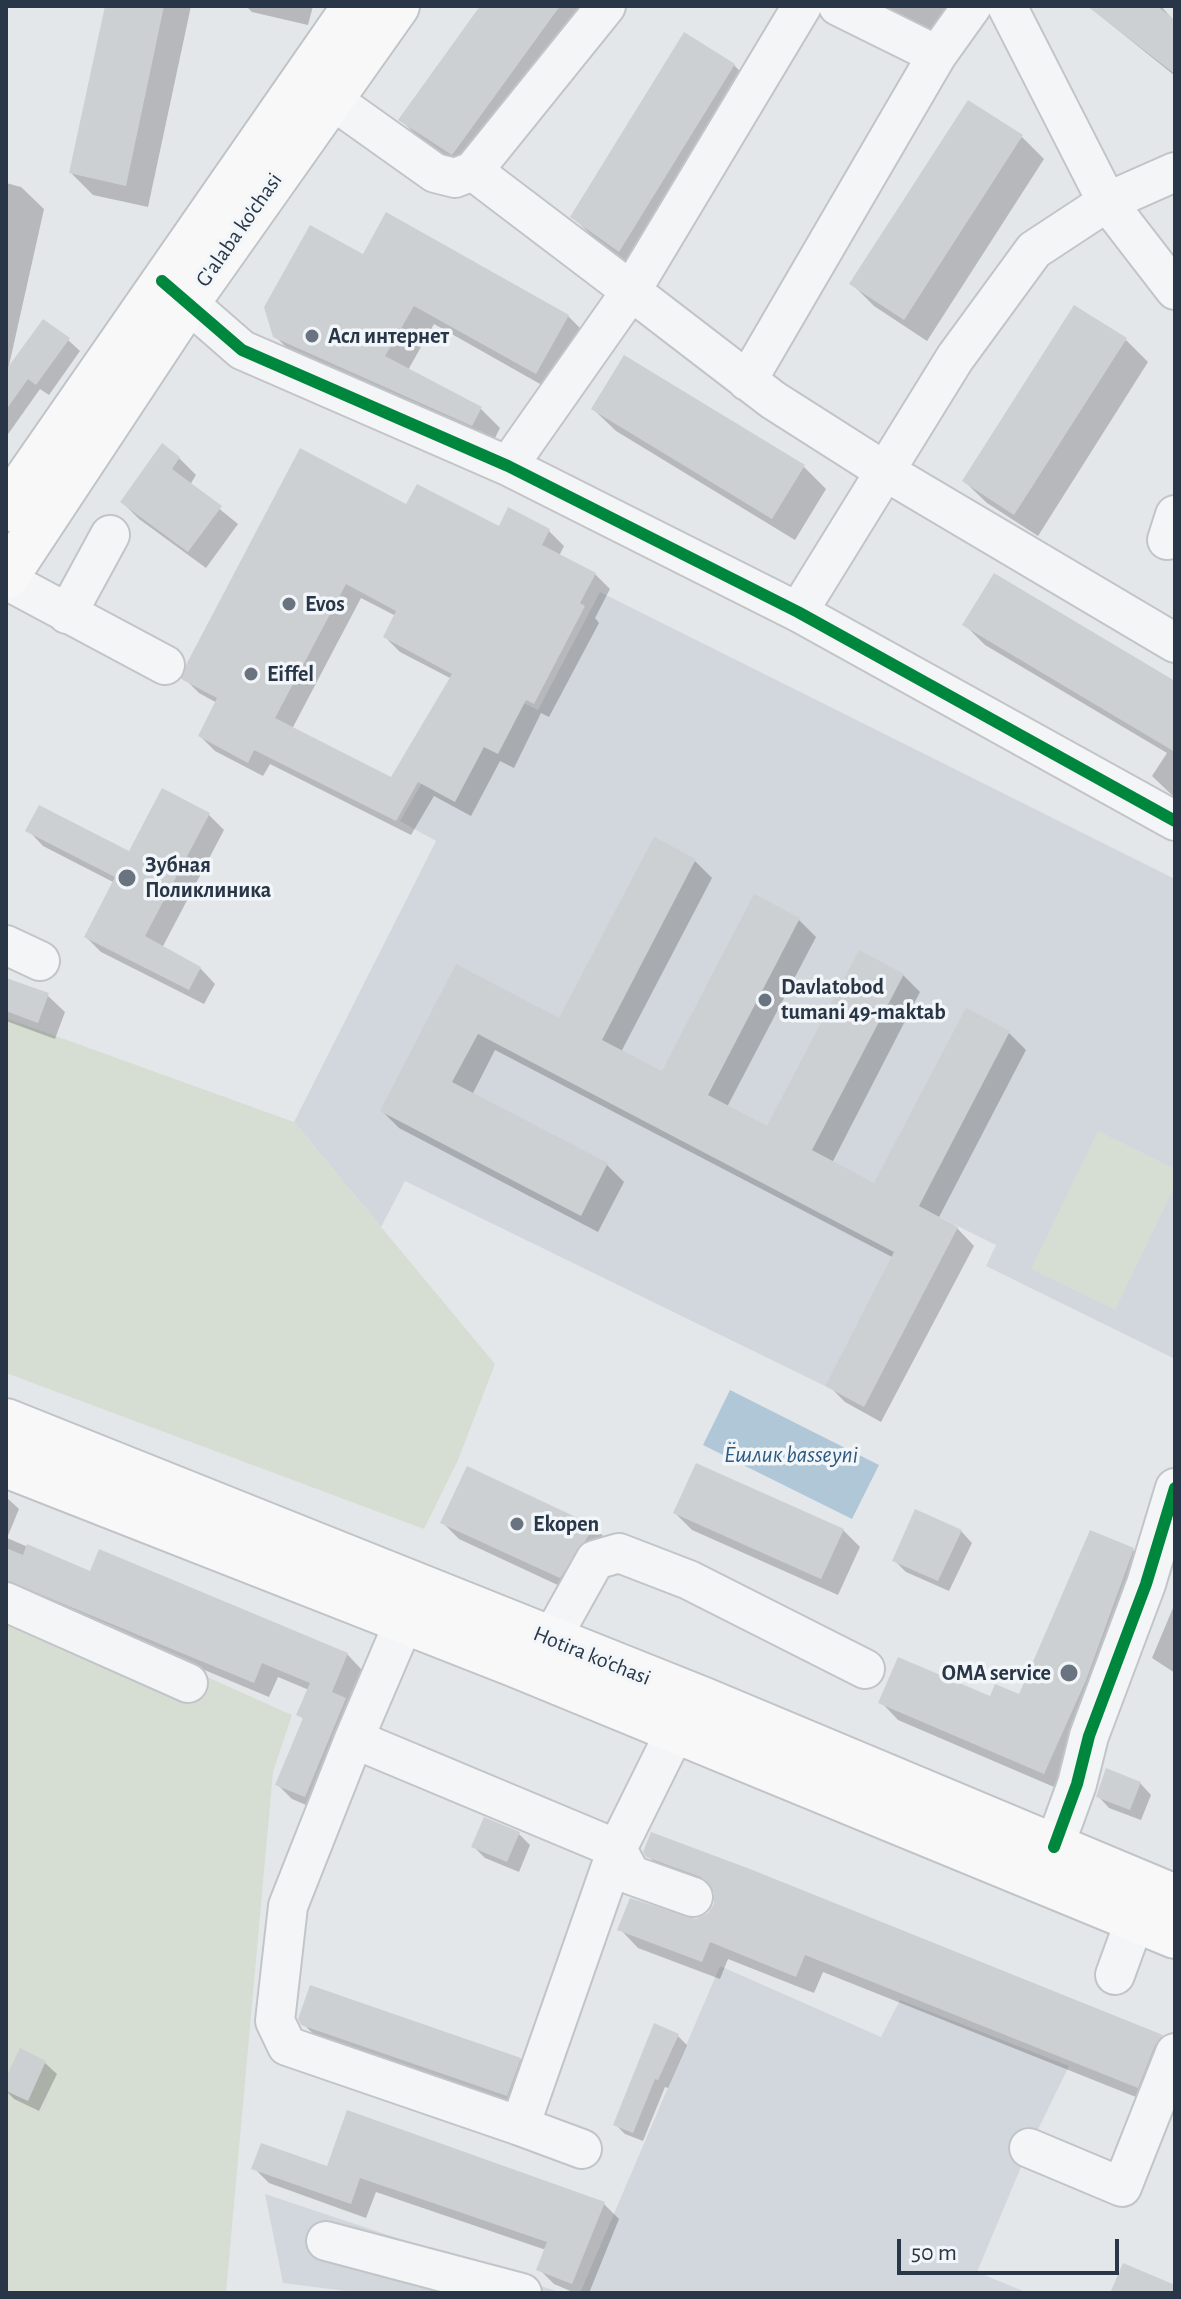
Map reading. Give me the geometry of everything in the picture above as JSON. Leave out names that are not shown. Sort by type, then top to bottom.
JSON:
[{"type":"main road","name":"G'alaba ko'chasi","points":[[6,579],[174,292],[355,6]]},
{"type":"main road","name":"G'alaba ko'chasi","points":[[6,509],[174,292],[331,99],[397,6]]},
{"type":"main road","name":"Hotira ko'chasi","points":[[6,1421],[551,1639],[1054,1847],[1117,1900],[1175,1936]]},
{"type":"main road","name":"Hotira ko'chasi","points":[[6,1465],[676,1730],[1117,1900],[1175,1897]]},
{"type":"street","points":[[331,99],[435,173],[455,178],[473,171],[606,6]]},
{"type":"street","points":[[508,466],[631,291],[802,6]]},
{"type":"street","points":[[838,6],[937,55]]},
{"type":"street","points":[[747,381],[937,55],[972,6]]},
{"type":"street","points":[[1019,12],[1107,202],[1175,290]]},
{"type":"street","points":[[473,171],[747,381],[883,470],[1175,643]]},
{"type":"street","points":[[798,612],[955,358],[1034,250],[1107,202],[1175,172]]},
{"type":"street","points":[[174,292],[242,350],[508,466],[798,612],[1175,821]]},
{"type":"street","points":[[67,614],[110,535]]},
{"type":"street","points":[[6,579],[165,665]]},
{"type":"street","points":[[6,945],[40,961]]},
{"type":"street","points":[[1054,1847],[1077,1784],[1089,1736],[1146,1584],[1175,1488]]},
{"type":"street","points":[[551,1639],[595,1560],[619,1553],[689,1580],[865,1669]]},
{"type":"street","points":[[6,1602],[188,1683]]},
{"type":"street","points":[[404,1622],[288,1906],[275,2021],[279,2035],[287,2046],[582,2149]]},
{"type":"street","points":[[520,2126],[617,1849],[676,1730]]},
{"type":"street","points":[[354,1739],[617,1849],[631,1875],[693,1897]]},
{"type":"street","points":[[1115,1975],[1117,1900]]},
{"type":"street","points":[[1029,2148],[1122,2187],[1175,2053]]},
{"type":"street","points":[[326,2241],[522,2293]]},
{"type":"shaded area","name":"Davlatobod tumani 49-maktab","points":[[600,592],[1175,879],[1175,1359],[986,1266],[996,1245],[919,1207],[825,1386],[405,1181],[381,1227],[294,1122],[436,841],[400,821],[480,682],[538,710]]},
{"type":"shaded area","points":[[6,1018],[294,1122],[495,1364],[458,1460],[424,1529],[6,1373]]},
{"type":"shaded area","points":[[1098,1131],[1175,1169],[1175,1186],[1115,1310],[1031,1269]]},
{"type":"shaded area","points":[[6,1587],[292,1715],[273,1772],[226,2293],[6,2293]]},
{"type":"shaded area","points":[[720,1966],[881,2037],[900,2000],[1069,2066],[1029,2148],[977,2272],[1028,2293],[580,2293]]},
{"type":"shaded area","points":[[265,2194],[562,2293],[361,2293],[283,2283]]},
{"type":"water","name":"Ёшлик basseyni","points":[[730,1390],[879,1465],[852,1519],[703,1445]]},
{"type":"building","points":[[105,6],[164,6],[126,186],[69,173]]},
{"type":"building","points":[[480,6],[560,6],[452,155],[398,120]]},
{"type":"building","points":[[1087,6],[1157,6],[1175,20],[1175,74]]},
{"type":"building","points":[[684,32],[735,64],[619,252],[570,217]]},
{"type":"building","points":[[968,100],[1023,135],[904,320],[849,284]]},
{"type":"building","points":[[386,212],[569,315],[536,374],[414,306],[385,356],[482,407],[472,426],[273,337],[264,307],[310,225],[363,254]]},
{"type":"building","points":[[1074,305],[1127,338],[1014,515],[962,481]]},
{"type":"building","points":[[43,319],[70,338],[36,385],[28,379],[6,410],[6,370]]},
{"type":"building","points":[[624,355],[805,465],[772,519],[591,409]]},
{"type":"building","points":[[162,443],[180,457],[172,469],[222,506],[188,552],[120,502]]},
{"type":"building","points":[[300,448],[406,504],[417,484],[499,526],[508,507],[550,529],[542,545],[596,573],[580,603],[585,606],[534,704],[526,700],[498,754],[484,747],[455,802],[418,782],[396,821],[254,750],[248,763],[198,736],[217,698],[181,679]],"holes":[[[346,584],[396,611],[383,637],[452,674],[391,777],[275,718]]]},
{"type":"building","points":[[994,573],[1175,681],[1175,752],[962,625]]},
{"type":"building","points":[[162,788],[210,813],[145,936],[201,967],[189,990],[84,937],[115,877],[25,831],[39,805],[129,851]]},
{"type":"building","points":[[654,837],[696,859],[602,1040],[662,1071],[754,894],[800,918],[708,1095],[767,1126],[859,950],[904,974],[812,1150],[874,1183],[966,1008],[1010,1031],[919,1206],[958,1227],[864,1407],[825,1386],[894,1252],[478,1034],[452,1082],[608,1163],[581,1216],[380,1111],[456,964],[559,1018]]},
{"type":"building","points":[[6,978],[49,993],[38,1023],[6,1011]]},
{"type":"building","points":[[696,1463],[844,1529],[821,1579],[673,1513]]},
{"type":"building","name":"Ekopen","points":[[467,1466],[595,1526],[560,1578],[440,1523]]},
{"type":"building","points":[[915,1509],[962,1530],[938,1581],[892,1561]]},
{"type":"building","points":[[1090,1530],[1134,1548],[1086,1680],[1044,1774],[878,1703],[898,1657],[990,1696],[995,1684],[1019,1694]]},
{"type":"building","points":[[27,1544],[90,1571],[99,1549],[348,1653],[332,1692],[346,1698],[305,1797],[275,1785],[303,1718],[296,1715],[310,1683],[262,1663],[254,1683],[6,1580],[6,1548],[23,1555]]},
{"type":"building","points":[[1106,1768],[1141,1782],[1130,1810],[1096,1797]]},
{"type":"building","points":[[484,1817],[520,1832],[507,1862],[471,1847]]},
{"type":"building","points":[[651,1832],[1163,2035],[1155,2045],[1138,2088],[805,1955],[796,1977],[710,1942],[702,1962],[617,1930],[630,1898],[696,1919],[708,1913],[714,1904],[714,1892],[701,1877],[646,1857],[643,1852]]},
{"type":"building","points":[[310,1985],[521,2058],[507,2096],[301,2025],[298,2019]]},
{"type":"building","points":[[654,2023],[679,2034],[658,2080],[655,2079],[633,2133],[613,2125]]},
{"type":"building","points":[[20,2048],[46,2061],[28,2101],[6,2091],[6,2077]]},
{"type":"building","points":[[347,2110],[605,2202],[572,2284],[536,2270],[547,2242],[360,2178],[351,2204],[251,2169],[261,2143],[327,2166]]},
{"type":"building","points":[[1123,2263],[1175,2285],[1175,2293],[1110,2293]]},
{"type":"cycle path","points":[[162,281],[242,350],[508,466],[798,612],[1175,821]]},
{"type":"cycle path","points":[[1054,1847],[1077,1784],[1089,1736],[1146,1584],[1175,1488]]},
{"type":"place","name":"Асл интернет","points":[[312,336]]},
{"type":"place","name":"Evos","points":[[289,604]]},
{"type":"place","name":"Eiffel","points":[[251,674]]},
{"type":"place","name":"Зубная Поликлиника","points":[[127,878]]},
{"type":"place","name":"Davlatobod tumani 49-maktab","points":[[765,1000]]},
{"type":"place","name":"Ekopen","points":[[517,1524]]},
{"type":"place","name":"OMA service","points":[[1069,1673]]}]
